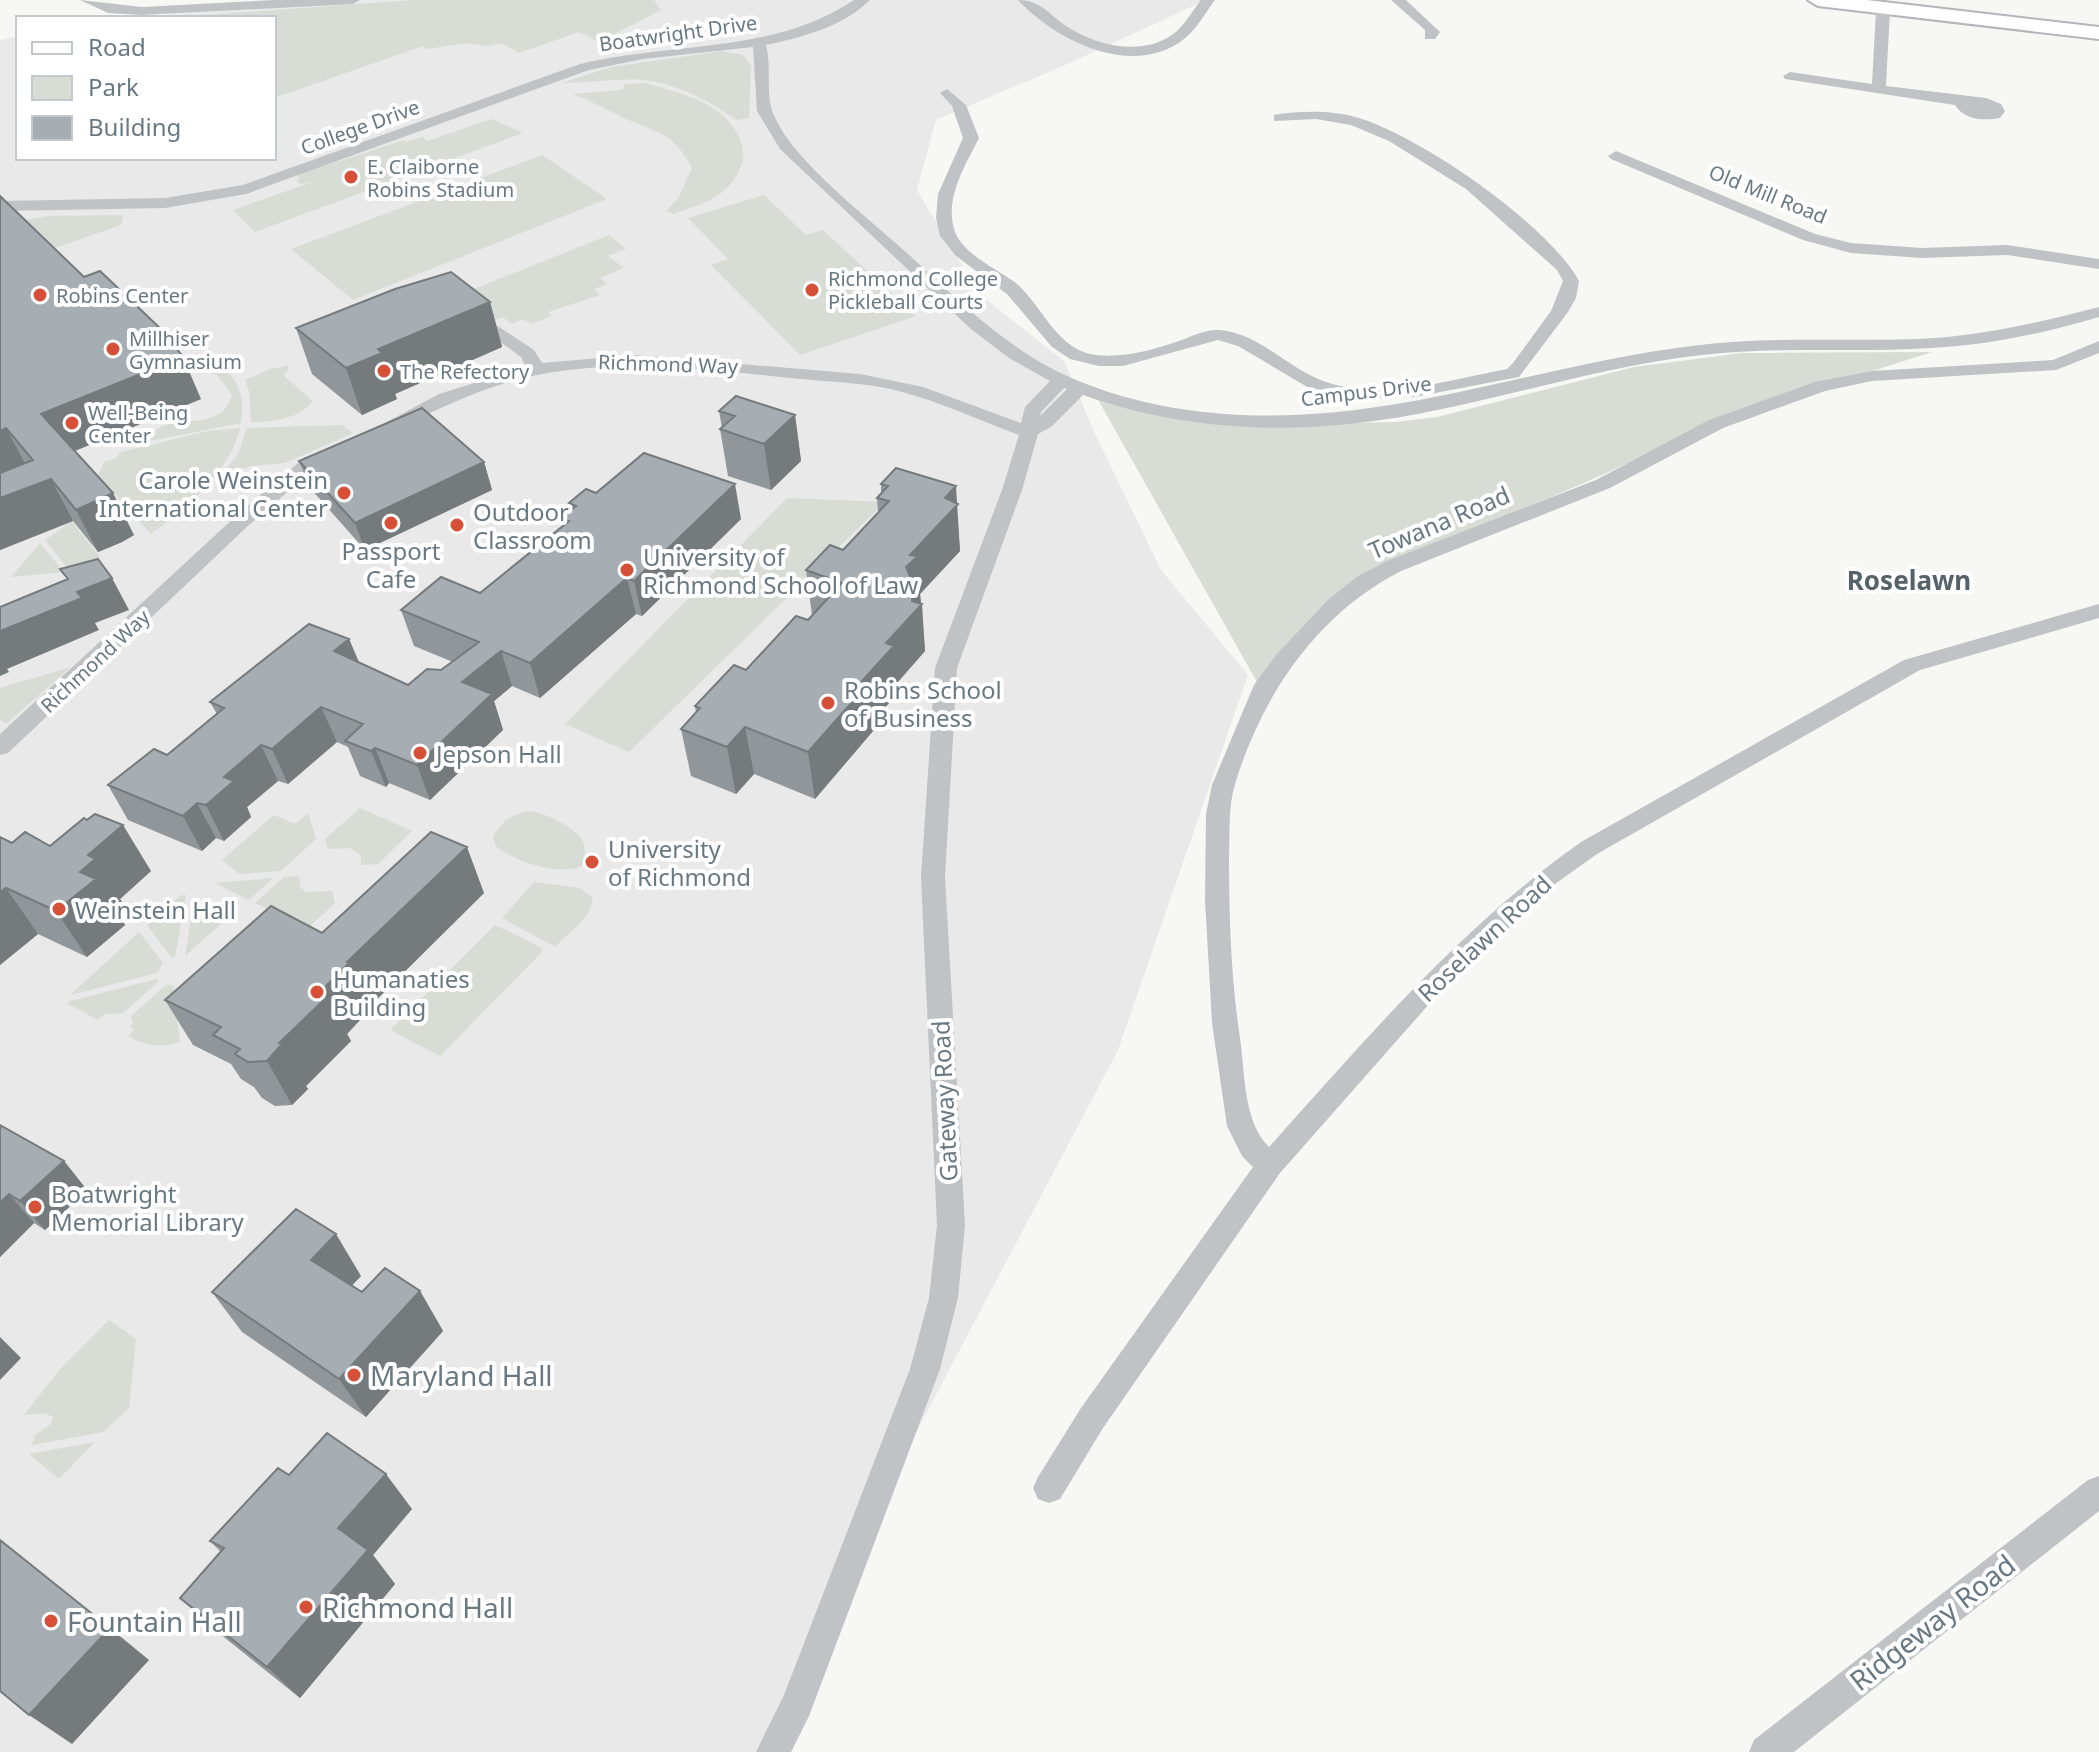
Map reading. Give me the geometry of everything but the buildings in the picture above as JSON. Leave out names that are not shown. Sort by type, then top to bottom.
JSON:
[{"type":"main road","points":[[1818,0],[2099,33]]},
{"type":"street","points":[[87,0],[108,9],[167,11],[353,0]]},
{"type":"street","name":"Boatwright Drive","points":[[585,67],[635,56],[758,42],[828,23],[863,0]]},
{"type":"street","points":[[1025,0],[1076,38],[1127,51],[1151,48],[1174,40],[1208,0]]},
{"type":"street","points":[[1398,0],[1431,28],[1433,32],[1430,36]]},
{"type":"street","points":[[1879,89],[1883,10]]},
{"type":"street","name":"Campus Drive","points":[[758,42],[764,111],[785,146],[979,327],[1063,386],[1176,413],[1274,422],[1360,418],[1509,381],[1710,348],[1759,344],[1952,342],[2041,328],[2099,312]]},
{"type":"street","name":"College Drive","points":[[0,206],[165,203],[233,192],[585,67]]},
{"type":"street","points":[[1790,76],[1960,101]]},
{"type":"street","points":[[947,93],[959,105],[971,138],[944,209],[948,236],[960,251],[1021,298],[1056,340],[1078,356],[1105,361],[1127,359],[1169,350],[1216,334],[1264,352],[1315,384],[1351,393],[1410,391],[1509,381],[1567,298],[1571,281],[1564,268],[1464,178],[1437,160],[1350,119],[1310,112],[1279,118]]},
{"type":"street","name":"Old Mill Road","points":[[1616,156],[1809,237],[1851,248],[1922,253],[2007,250],[2099,264]]},
{"type":"street","points":[[490,326],[528,354],[536,369]]},
{"type":"street","name":"Towana Road","points":[[1270,1165],[1252,1148],[1240,1126],[1225,1023],[1217,900],[1218,814],[1223,785],[1265,685],[1336,604],[1365,581],[1394,566],[1603,484],[1716,424],[1770,402],[1821,386],[1872,376],[2056,365],[2099,346]]},
{"type":"street","name":"Richmond Way","points":[[374,433],[466,388],[536,369],[595,360],[713,364],[890,383],[983,413],[1027,432]]},
{"type":"street","points":[[983,413],[1013,409],[1063,386]]},
{"type":"street","points":[[1027,432],[1044,423],[1063,386]]},
{"type":"street","name":"Gateway Road","points":[[773,1752],[802,1690],[925,1369],[942,1315],[950,1264],[951,1225],[933,877],[948,656],[1004,514],[1027,441],[1032,411],[1063,386]]},
{"type":"street","name":"Richmond Way","points":[[0,747],[243,520],[312,461],[346,449]]},
{"type":"street","name":"Roselawn Road","points":[[1049,1488],[1092,1418],[1270,1165],[1421,996],[1547,878],[1589,848],[1912,665],[2099,611]]},
{"type":"street","name":"Ridgeway Road","points":[[1766,1752],[2099,1491]]},
{"type":"shaded area","name":"University of Richmond","points":[[353,0],[1206,0],[936,120],[917,190],[979,294],[1064,361],[1096,436],[1161,570],[1248,675],[1118,1050],[920,1425],[828,1619],[759,1752],[0,1752],[0,40],[16,36],[16,160],[276,160],[276,16],[151,16]]},
{"type":"green space","points":[[415,0],[654,0],[661,10],[599,42],[579,32],[519,53],[501,43],[487,46],[465,43],[428,49],[423,46],[276,97],[276,16],[192,16]]},
{"type":"green space","points":[[722,51],[743,55],[751,66],[749,118],[737,120],[693,94],[657,82],[562,83],[611,67]]},
{"type":"green space","points":[[647,83],[693,98],[717,111],[736,131],[741,142],[742,163],[730,184],[710,200],[674,214],[666,211],[679,197],[692,168],[678,147],[664,135],[573,94],[622,90],[625,84]]},
{"type":"green space","name":"E. Claiborne Robins Stadium","points":[[491,119],[523,133],[255,232],[233,210],[315,181],[301,184],[296,181],[300,179],[297,175],[404,140],[407,142],[422,137],[428,141]]},
{"type":"green space","points":[[542,155],[607,199],[353,300],[291,249]]},
{"type":"green space","name":"Richmond College Pickleball Courts","points":[[764,195],[806,235],[823,230],[916,316],[800,355],[711,265],[728,259],[688,218]]},
{"type":"green space","points":[[123,215],[122,223],[118,226],[55,248],[21,221],[48,216]]},
{"type":"green space","name":"E. Claiborne Robins Stadium","points":[[609,235],[626,249],[608,256],[624,268],[600,278],[607,284],[594,289],[600,295],[548,312],[551,316],[531,324],[523,319],[512,324],[503,317],[481,327],[419,311]]},
{"type":"green space","points":[[1932,352],[1719,420],[1602,475],[1353,583],[1257,682],[1096,396],[1256,425],[1395,422],[1437,417],[1634,367],[1742,353]]},
{"type":"green space","points":[[287,365],[289,368],[284,376],[313,401],[301,412],[285,418],[251,422],[249,391],[245,380]]},
{"type":"green space","points":[[220,367],[233,378],[240,391],[241,423],[140,443],[162,426],[214,417],[222,412],[232,395],[218,376],[209,371]]},
{"type":"green space","points":[[342,425],[353,433],[285,463],[250,466],[220,478],[239,452],[247,428]]},
{"type":"green space","points":[[240,428],[227,460],[205,488],[151,534],[98,476],[104,462],[116,458],[121,452],[208,431]]},
{"type":"green space","points":[[787,498],[885,502],[629,752],[565,724]]},
{"type":"green space","points":[[72,522],[100,557],[69,570],[45,540]]},
{"type":"green space","points":[[40,543],[64,572],[11,577]]},
{"type":"green space","points":[[71,667],[6,724],[0,719],[0,688]]},
{"type":"green space","points":[[360,808],[412,831],[378,864],[361,865],[361,856],[350,848],[328,849],[325,839]]},
{"type":"green space","points":[[531,811],[559,821],[578,835],[585,853],[582,866],[561,869],[537,866],[496,846],[493,837],[504,822]]},
{"type":"green space","points":[[308,813],[316,839],[281,871],[239,874],[222,860],[274,815],[295,824]]},
{"type":"green space","points":[[299,876],[300,887],[306,892],[332,891],[335,903],[307,929],[255,903],[284,877]]},
{"type":"green space","points":[[273,878],[249,900],[215,883]]},
{"type":"green space","points":[[534,882],[580,888],[592,897],[585,917],[555,947],[502,918]]},
{"type":"green space","points":[[182,895],[186,895],[175,957],[172,958],[147,925]]},
{"type":"green space","points":[[194,899],[221,924],[185,956]]},
{"type":"green space","points":[[495,925],[542,948],[542,952],[440,1056],[392,1031],[392,1028]]},
{"type":"green space","points":[[139,932],[163,963],[157,973],[70,995]]},
{"type":"green space","points":[[159,981],[123,1013],[105,1014],[98,1020],[68,1004],[70,1001]]},
{"type":"green space","points":[[166,985],[173,985],[180,1042],[153,1045],[128,1036],[134,1030],[130,1027],[133,1023],[131,1016]]},
{"type":"green space","points":[[109,1320],[136,1339],[129,1408],[103,1432],[32,1445],[35,1435],[51,1424],[53,1417],[45,1413],[24,1415],[61,1368]]},
{"type":"green space","points":[[95,1442],[59,1479],[29,1454]]},
{"type":"place","name":"E. Claiborne Robins Stadium","points":[[351,177]]},
{"type":"place","name":"Richmond College Pickleball Courts","points":[[812,290]]},
{"type":"place","name":"Robins Center","points":[[40,295]]},
{"type":"place","name":"Millhiser Gymnasium","points":[[113,349]]},
{"type":"place","name":"The Refectory","points":[[384,371]]},
{"type":"place","name":"Well-Being Center","points":[[72,423]]},
{"type":"place","name":"Carole Weinstein International Center","points":[[344,493]]},
{"type":"place","name":"Passport Cafe","points":[[391,523]]},
{"type":"place","name":"Outdoor Classroom","points":[[457,525]]},
{"type":"place","name":"University of Richmond School of Law","points":[[627,570]]},
{"type":"place","name":"Robins School of Business","points":[[828,703]]},
{"type":"place","name":"Jepson Hall","points":[[420,753]]},
{"type":"place","name":"University of Richmond","points":[[592,862]]},
{"type":"place","name":"Weinstein Hall","points":[[59,909]]},
{"type":"place","name":"Humanaties Building","points":[[317,992]]},
{"type":"place","name":"Boatwright Memorial Library","points":[[35,1207]]},
{"type":"place","name":"Maryland Hall","points":[[354,1375]]},
{"type":"place","name":"Richmond Hall","points":[[306,1607]]},
{"type":"place","name":"Fountain Hall","points":[[51,1621]]},
{"type":"district","name":"Roselawn","points":[[1909,580]]}]
